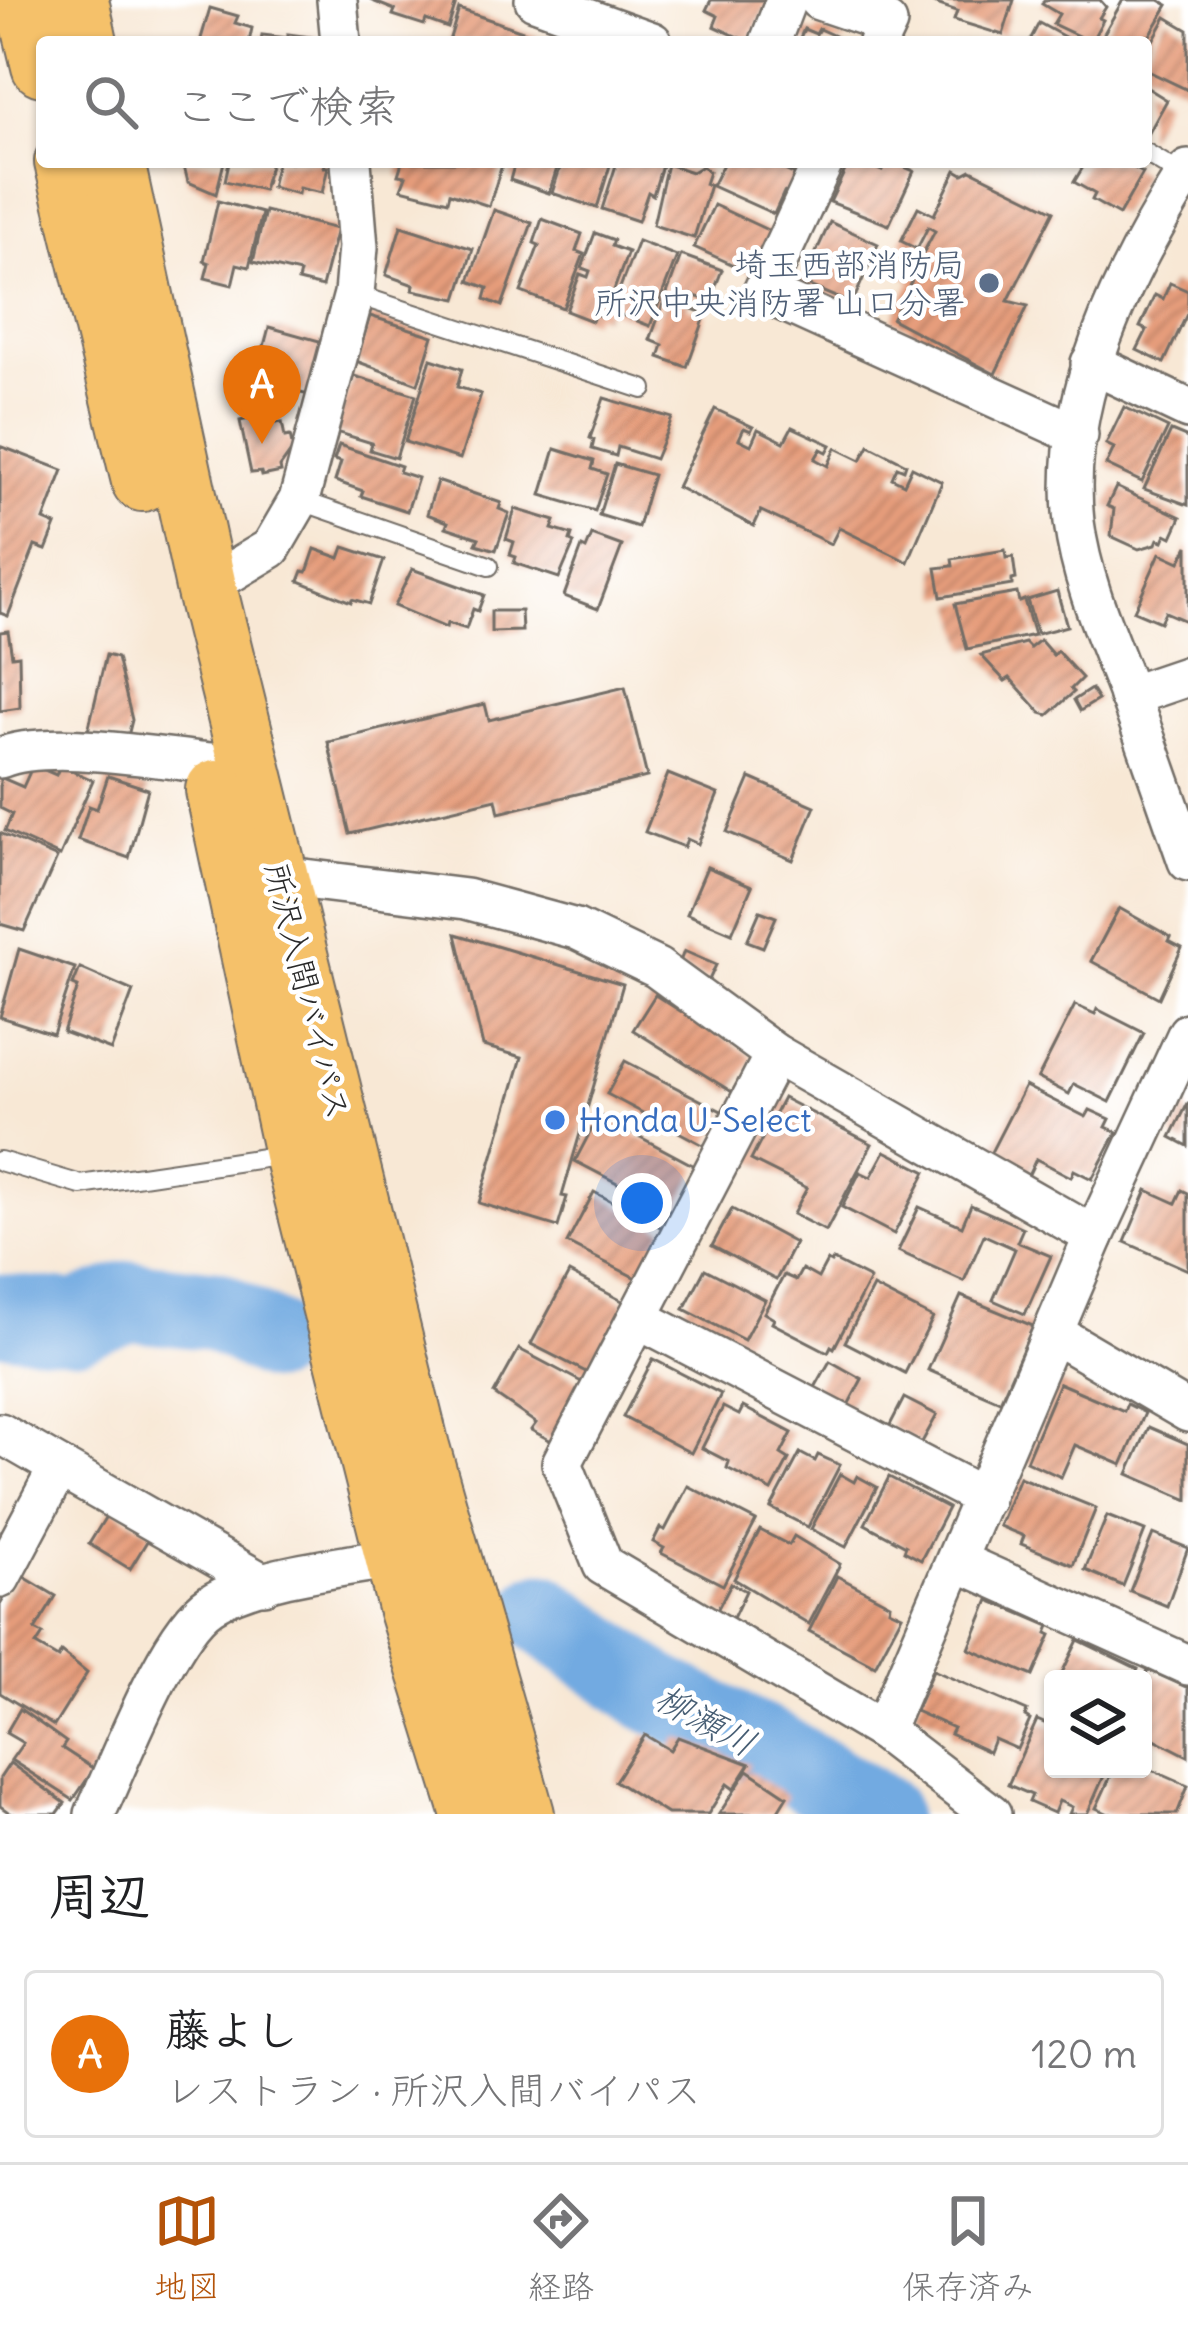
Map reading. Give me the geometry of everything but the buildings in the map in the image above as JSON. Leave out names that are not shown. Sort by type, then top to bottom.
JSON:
[{"type":"main road","points":[[26,0],[36,41]]},
{"type":"main road","points":[[78,0],[86,36]]},
{"type":"main road","name":"所沢入間バイパス","points":[[66,168],[238,879],[294,1154],[422,1552],[524,1814]]},
{"type":"main road","name":"所沢入間バイパス","points":[[115,168],[206,587],[419,1447],[422,1552],[472,1814]]},
{"type":"street","points":[[337,0],[340,36]]},
{"type":"street","points":[[535,0],[635,36]]},
{"type":"street","points":[[772,36],[787,0]]},
{"type":"street","points":[[819,0],[887,22],[881,36]]},
{"type":"street","points":[[206,587],[271,548],[298,500],[354,294],[358,247],[351,168]]},
{"type":"street","points":[[820,168],[763,292],[1078,436]]},
{"type":"street","points":[[1186,173],[1160,214],[1091,363],[1078,436],[1074,520],[1084,576],[1188,862]]},
{"type":"street","points":[[1091,363],[1188,409]]},
{"type":"street","points":[[1129,696],[1188,676]]},
{"type":"street","points":[[0,758],[18,751],[82,751],[210,763]]},
{"type":"street","points":[[280,876],[466,899],[576,929],[656,968],[775,1054],[1094,1236]]},
{"type":"street","points":[[883,1731],[1094,1236],[1188,1033]]},
{"type":"street","points":[[775,1054],[562,1463],[603,1565],[883,1731],[991,1814]]},
{"type":"street","points":[[638,1318],[984,1498]]},
{"type":"street","points":[[1055,1334],[1188,1412]]},
{"type":"street","points":[[0,1433],[264,1585]]},
{"type":"street","points":[[0,1578],[58,1467]]},
{"type":"street","points":[[95,1814],[191,1620],[212,1603],[264,1585],[422,1552]]},
{"type":"street","points":[[957,1561],[1188,1665]]},
{"type":"lane","points":[[1152,156],[1186,173]]},
{"type":"lane","points":[[354,294],[643,389]]},
{"type":"lane","points":[[298,500],[489,566]]},
{"type":"lane","points":[[0,1161],[81,1185],[294,1154]]},
{"type":"waterway","name":"柳瀬川","points":[[0,1314],[76,1321],[131,1301],[214,1310],[273,1341]]},
{"type":"waterway","name":"柳瀬川","points":[[542,1613],[648,1689],[774,1752],[878,1814]]},
{"type":"place","name":"埼玉西部消防局 所沢中央消防署 山口分署","points":[[989,283]]},
{"type":"place","name":"藤よし","points":[[262,444]]},
{"type":"place","name":"Honda U-Select","points":[[555,1120]]}]
